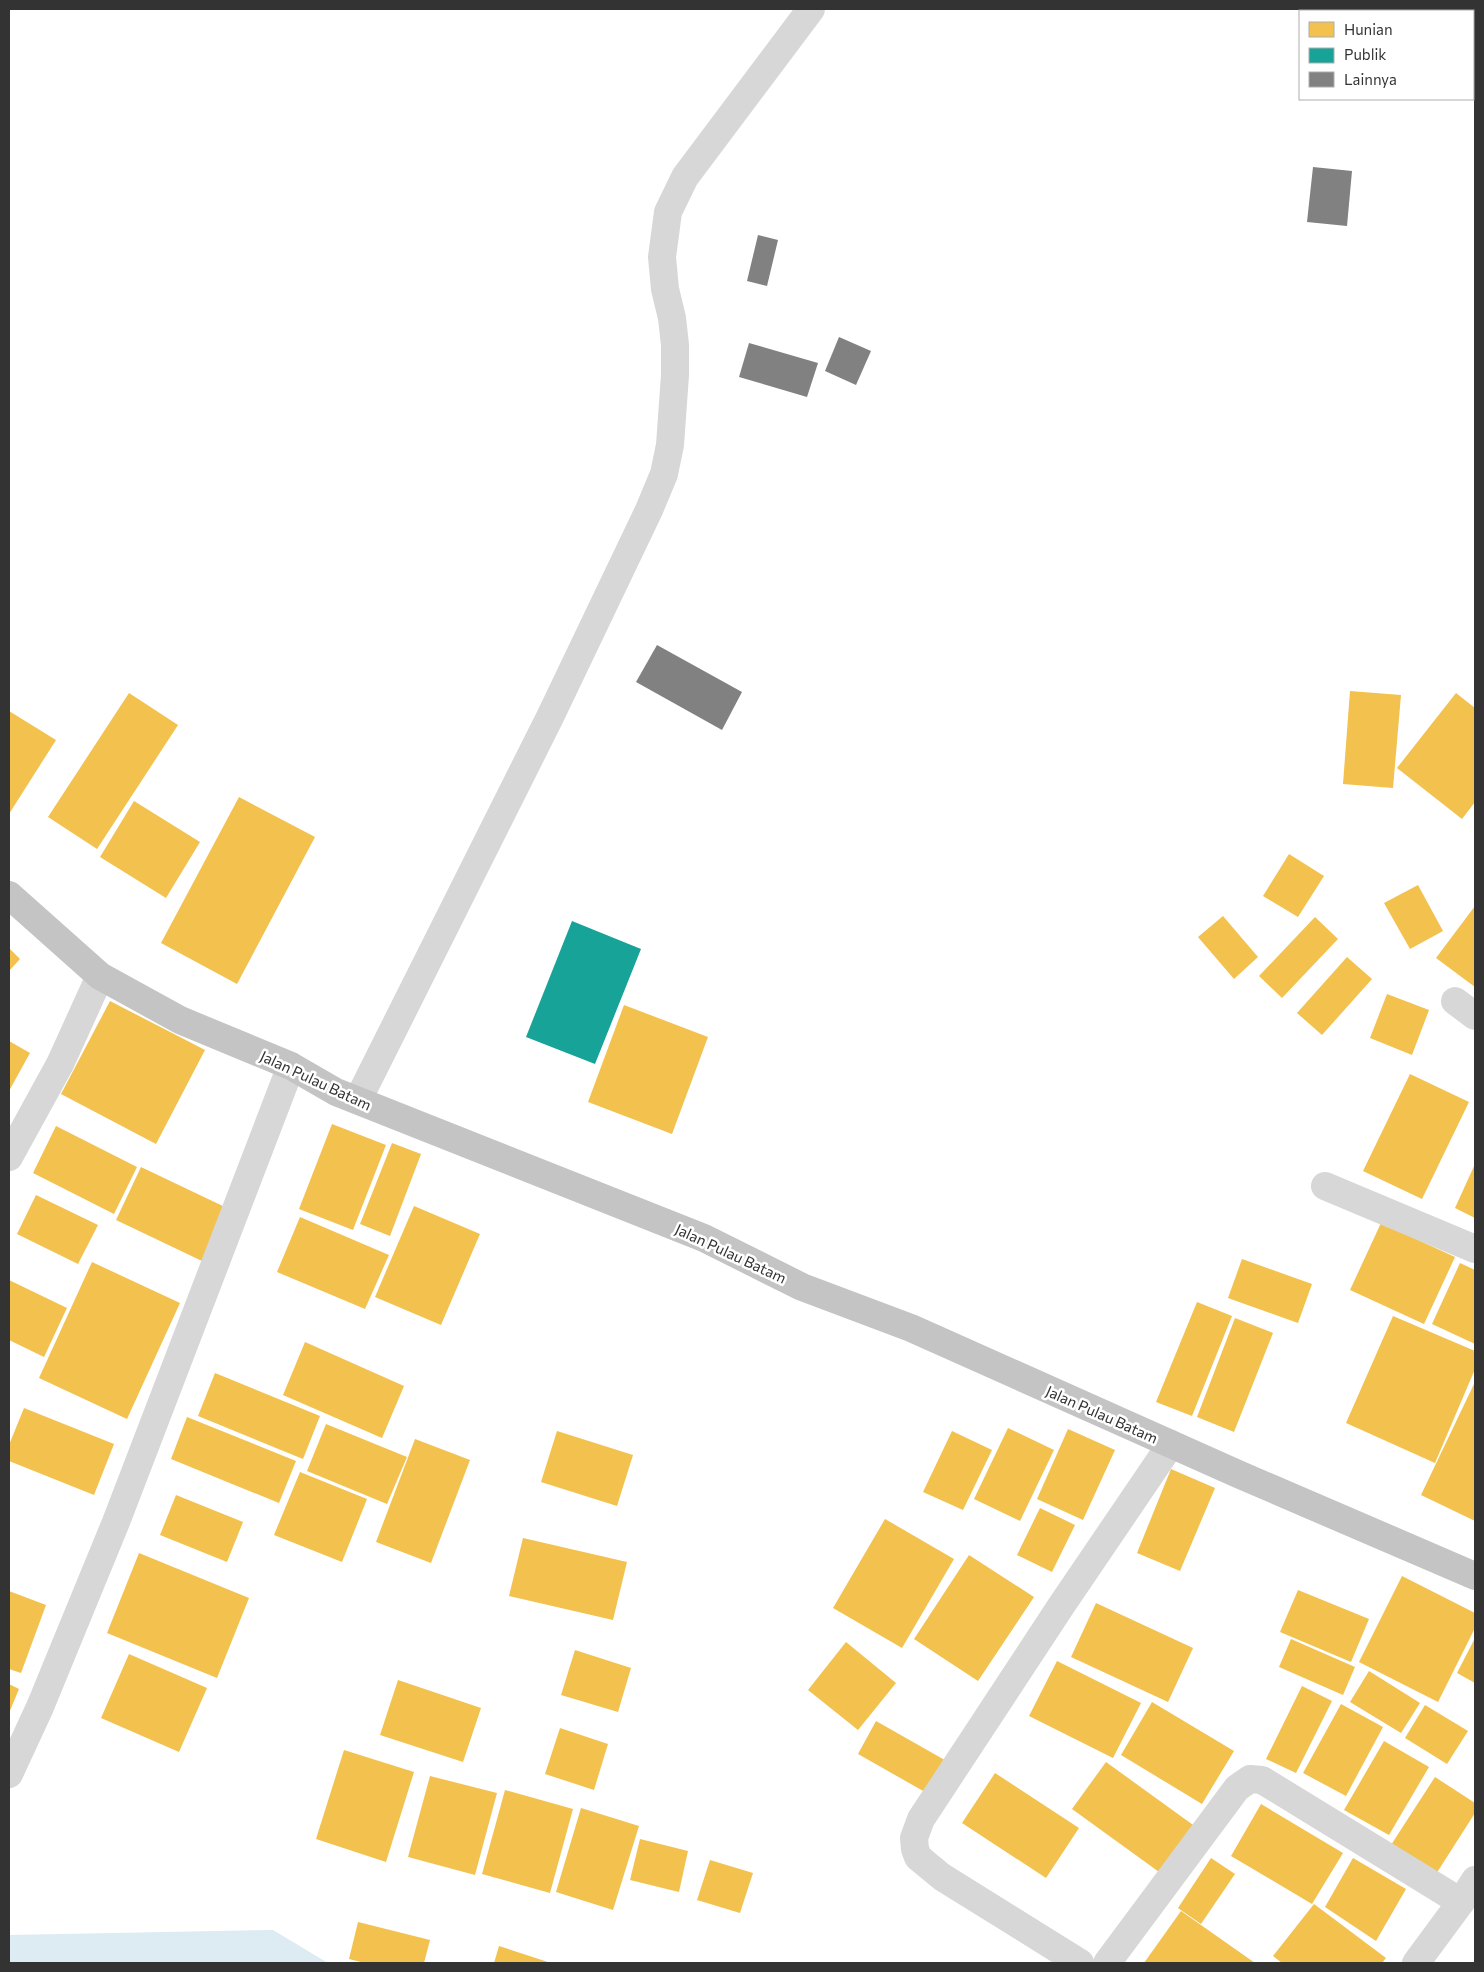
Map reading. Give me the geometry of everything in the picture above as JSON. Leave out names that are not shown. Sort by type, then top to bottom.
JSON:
[{"type":"highway","name":"Jalan Pulau Batam","points":[[9,895],[100,976],[180,1020],[290,1066],[336,1092],[573,1188],[704,1238],[802,1287],[911,1328],[1171,1444],[1475,1576]]},
{"type":"street","points":[[358,1100],[550,717],[649,510],[664,474],[670,445],[675,366],[672,318],[665,289],[662,258],[668,212],[685,177],[811,9]]},
{"type":"street","points":[[9,1157],[60,1064],[100,976]]},
{"type":"street","points":[[9,1774],[40,1707],[116,1522],[290,1066]]},
{"type":"street","points":[[1325,1186],[1475,1249]]},
{"type":"street","points":[[1080,1963],[942,1877],[918,1857],[914,1838],[921,1819],[1061,1606],[1171,1444]]},
{"type":"street","points":[[1107,1963],[1237,1788],[1250,1779],[1262,1780],[1468,1891],[1416,1963]]},
{"type":"shaded area","points":[[273,1930],[328,1963],[9,1963],[9,1935]]},
{"type":"building: Hunian","points":[[1350,691],[1401,695],[1393,788],[1343,784]]},
{"type":"building: Hunian","points":[[129,693],[178,725],[97,849],[48,817]]},
{"type":"building: Hunian","points":[[1456,693],[1475,708],[1475,802],[1462,819],[1397,768]]},
{"type":"building: Hunian","points":[[9,711],[56,740],[9,814]]},
{"type":"building: Hunian","points":[[239,797],[315,837],[237,984],[161,943]]},
{"type":"building: Hunian","points":[[134,801],[200,842],[166,898],[100,857]]},
{"type":"building: Hunian","points":[[1289,854],[1324,876],[1298,917],[1263,896]]},
{"type":"building: Hunian","points":[[1418,885],[1443,931],[1410,949],[1384,903]]},
{"type":"building: Hunian","points":[[1475,906],[1475,987],[1436,958]]},
{"type":"building: Hunian","points":[[1223,916],[1258,957],[1234,979],[1198,937]]},
{"type":"building: Hunian","points":[[1315,917],[1338,939],[1282,998],[1259,976]]},
{"type":"building: Hunian","points":[[9,948],[20,959],[9,971]]},
{"type":"building: Hunian","points":[[1347,957],[1372,979],[1322,1035],[1297,1013]]},
{"type":"building: Hunian","points":[[1387,994],[1429,1010],[1412,1055],[1370,1038]]},
{"type":"building: Hunian","points":[[110,1001],[205,1050],[156,1144],[61,1094]]},
{"type":"building: Hunian","points":[[624,1005],[708,1037],[672,1134],[588,1102]]},
{"type":"building: Hunian","points":[[9,1041],[30,1053],[9,1091]]},
{"type":"building: Hunian","points":[[1410,1074],[1469,1102],[1422,1199],[1363,1171]]},
{"type":"building: Hunian","points":[[332,1124],[386,1145],[353,1230],[299,1209]]},
{"type":"building: Hunian","points":[[56,1126],[137,1167],[114,1214],[33,1173]]},
{"type":"building: Hunian","points":[[392,1143],[421,1154],[390,1236],[360,1224]]},
{"type":"building: Hunian","points":[[1475,1164],[1475,1218],[1455,1208]]},
{"type":"building: Hunian","points":[[141,1167],[227,1208],[202,1261],[116,1220]]},
{"type":"building: Hunian","points":[[36,1195],[98,1225],[78,1264],[17,1234]]},
{"type":"building: Hunian","points":[[414,1206],[480,1234],[441,1325],[375,1297]]},
{"type":"building: Hunian","points":[[300,1217],[389,1255],[365,1309],[277,1272]]},
{"type":"building: Hunian","points":[[1381,1223],[1455,1257],[1424,1324],[1350,1290]]},
{"type":"building: Hunian","points":[[1242,1259],[1312,1284],[1298,1323],[1228,1298]]},
{"type":"building: Hunian","points":[[92,1262],[180,1303],[127,1419],[39,1378]]},
{"type":"building: Hunian","points":[[1460,1263],[1475,1270],[1475,1344],[1432,1324]]},
{"type":"building: Hunian","points":[[9,1280],[67,1308],[44,1357],[9,1340]]},
{"type":"building: Hunian","points":[[1197,1302],[1232,1316],[1192,1416],[1156,1402]]},
{"type":"building: Hunian","points":[[1393,1316],[1475,1351],[1475,1369],[1435,1463],[1346,1423]]},
{"type":"building: Hunian","points":[[1235,1318],[1273,1333],[1234,1432],[1197,1417]]},
{"type":"building: Hunian","points":[[305,1342],[404,1386],[382,1438],[283,1395]]},
{"type":"building: Hunian","points":[[215,1373],[320,1416],[303,1459],[198,1416]]},
{"type":"building: Hunian","points":[[1475,1384],[1475,1521],[1421,1495]]},
{"type":"building: Hunian","points":[[24,1408],[114,1444],[94,1495],[9,1461],[9,1445]]},
{"type":"building: Hunian","points":[[187,1417],[296,1461],[279,1503],[171,1459]]},
{"type":"building: Hunian","points":[[326,1424],[407,1457],[387,1504],[307,1471]]},
{"type":"building: Hunian","points":[[1008,1428],[1054,1450],[1020,1521],[974,1499]]},
{"type":"building: Hunian","points":[[1068,1429],[1115,1450],[1083,1520],[1037,1499]]},
{"type":"building: Hunian","points":[[557,1431],[633,1455],[617,1506],[541,1482]]},
{"type":"building: Hunian","points":[[952,1431],[992,1450],[963,1510],[923,1492]]},
{"type":"building: Hunian","points":[[415,1439],[470,1460],[431,1563],[376,1542]]},
{"type":"building: Hunian","points":[[1171,1469],[1215,1488],[1180,1571],[1137,1553]]},
{"type":"building: Hunian","points":[[300,1472],[367,1499],[342,1562],[274,1535]]},
{"type":"building: Hunian","points":[[176,1495],[243,1522],[227,1562],[160,1535]]},
{"type":"building: Hunian","points":[[1040,1508],[1075,1525],[1052,1572],[1017,1555]]},
{"type":"building: Hunian","points":[[885,1519],[954,1559],[902,1648],[833,1608]]},
{"type":"building: Hunian","points":[[523,1538],[627,1562],[613,1620],[509,1596]]},
{"type":"building: Hunian","points":[[139,1553],[249,1598],[217,1678],[107,1633]]},
{"type":"building: Hunian","points":[[969,1555],[1034,1597],[978,1681],[914,1639]]},
{"type":"building: Hunian","points":[[1402,1576],[1475,1613],[1475,1628],[1438,1702],[1359,1662]]},
{"type":"building: Hunian","points":[[1298,1590],[1369,1619],[1351,1662],[1280,1632]]},
{"type":"building: Hunian","points":[[9,1591],[46,1605],[21,1673],[9,1669]]},
{"type":"building: Hunian","points":[[1096,1603],[1193,1648],[1168,1702],[1071,1657]]},
{"type":"building: Hunian","points":[[1475,1638],[1475,1683],[1457,1673]]},
{"type":"building: Hunian","points":[[1291,1639],[1355,1667],[1343,1695],[1279,1667]]},
{"type":"building: Hunian","points":[[846,1642],[896,1683],[858,1730],[808,1690]]},
{"type":"building: Hunian","points":[[575,1650],[631,1668],[618,1712],[561,1695]]},
{"type":"building: Hunian","points":[[129,1654],[207,1688],[179,1752],[101,1718]]},
{"type":"building: Hunian","points":[[1057,1661],[1141,1703],[1113,1758],[1029,1716]]},
{"type":"building: Hunian","points":[[1369,1671],[1420,1703],[1401,1733],[1350,1702]]},
{"type":"building: Hunian","points":[[398,1680],[481,1708],[463,1762],[380,1735]]},
{"type":"building: Hunian","points":[[9,1684],[19,1689],[9,1713]]},
{"type":"building: Hunian","points":[[1302,1686],[1332,1701],[1296,1773],[1266,1759]]},
{"type":"building: Hunian","points":[[1152,1702],[1234,1751],[1202,1804],[1121,1755]]},
{"type":"building: Hunian","points":[[1341,1704],[1383,1727],[1346,1796],[1303,1773]]},
{"type":"building: Hunian","points":[[1425,1705],[1468,1731],[1447,1764],[1405,1738]]},
{"type":"building: Hunian","points":[[876,1721],[950,1763],[932,1796],[858,1754]]},
{"type":"building: Hunian","points":[[560,1728],[608,1744],[594,1790],[545,1774]]},
{"type":"building: Hunian","points":[[1384,1741],[1429,1767],[1389,1835],[1344,1810]]},
{"type":"building: Hunian","points":[[344,1750],[414,1772],[386,1862],[316,1839]]},
{"type":"building: Hunian","points":[[1106,1762],[1200,1830],[1166,1877],[1072,1809]]},
{"type":"building: Hunian","points":[[995,1773],[1079,1828],[1046,1878],[962,1823]]},
{"type":"building: Hunian","points":[[430,1776],[497,1793],[475,1875],[408,1857]]},
{"type":"building: Hunian","points":[[1435,1777],[1475,1803],[1475,1813],[1436,1874],[1391,1845]]},
{"type":"building: Hunian","points":[[505,1790],[573,1809],[550,1893],[482,1874]]},
{"type":"building: Hunian","points":[[1261,1804],[1343,1853],[1312,1904],[1231,1856]]},
{"type":"building: Hunian","points":[[581,1808],[639,1826],[613,1910],[556,1892]]},
{"type":"building: Hunian","points":[[640,1839],[688,1851],[679,1892],[630,1880]]},
{"type":"building: Hunian","points":[[1211,1858],[1235,1874],[1201,1924],[1178,1908]]},
{"type":"building: Hunian","points":[[1353,1858],[1406,1889],[1376,1941],[1325,1907]]},
{"type":"building: Hunian","points":[[710,1860],[753,1873],[740,1913],[697,1900]]},
{"type":"building: Hunian","points":[[1314,1904],[1386,1958],[1382,1963],[1282,1963],[1273,1956]]},
{"type":"building: Hunian","points":[[1181,1911],[1255,1963],[1144,1963]]},
{"type":"building: Hunian","points":[[358,1922],[430,1940],[424,1963],[365,1963],[349,1959]]},
{"type":"building: Hunian","points":[[499,1946],[551,1963],[494,1963]]},
{"type":"building: Publik","points":[[572,921],[641,949],[595,1064],[526,1037]]},
{"type":"building: Lainnya","points":[[1313,167],[1352,171],[1347,226],[1307,222]]},
{"type":"building: Lainnya","points":[[758,235],[778,240],[767,286],[747,281]]},
{"type":"building: Lainnya","points":[[839,337],[871,351],[856,385],[825,371]]},
{"type":"building: Lainnya","points":[[749,343],[818,363],[807,397],[739,377]]},
{"type":"building: Lainnya","points":[[657,645],[742,692],[722,730],[636,682]]}]
